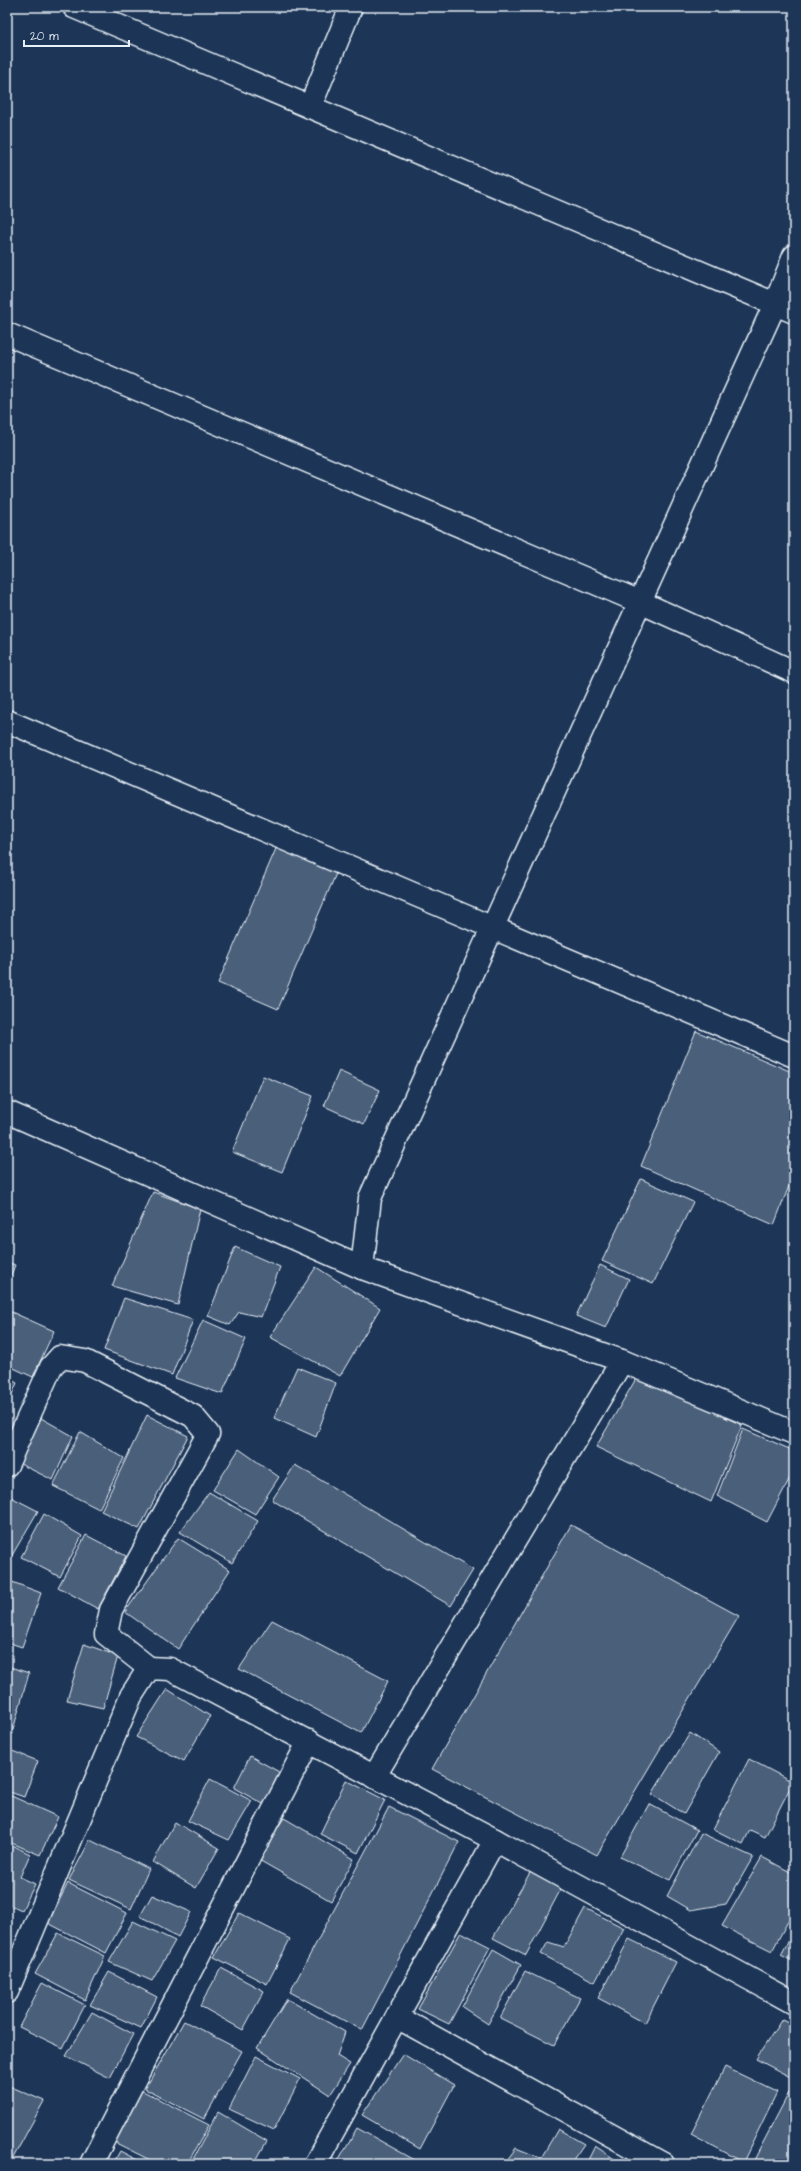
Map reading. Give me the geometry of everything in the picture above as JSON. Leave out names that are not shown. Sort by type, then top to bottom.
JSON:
[{"type":"street","points":[[74,7],[784,308]]},
{"type":"street","points":[[310,107],[351,7]]},
{"type":"street","points":[[362,1268],[370,1198],[640,602],[784,308],[794,256]]},
{"type":"street","points":[[7,334],[640,602],[794,672]]},
{"type":"street","points":[[7,721],[794,1056]]},
{"type":"street","points":[[7,1112],[362,1268],[622,1361],[794,1433]]},
{"type":"street","points":[[7,1465],[51,1367],[60,1357],[85,1362],[194,1416],[208,1434],[111,1610],[106,1634],[149,1668],[170,1670],[309,1741],[374,1777],[495,1840],[794,2003]]},
{"type":"street","points":[[374,1777],[622,1361]]},
{"type":"street","points":[[7,1992],[131,1696],[149,1668]]},
{"type":"street","points":[[91,2164],[309,1741]]},
{"type":"street","points":[[315,2164],[495,1840]]},
{"type":"street","points":[[397,2017],[663,2164]]},
{"type":"building","points":[[278,844],[338,869],[278,1009],[218,983]]},
{"type":"building","points":[[696,1031],[794,1073],[794,1173],[774,1225],[641,1166]]},
{"type":"building","points":[[339,1071],[380,1090],[364,1124],[324,1106]]},
{"type":"building","points":[[263,1076],[313,1096],[282,1172],[232,1152]]},
{"type":"building","points":[[641,1179],[693,1202],[653,1284],[602,1261]]},
{"type":"building","points":[[153,1192],[200,1209],[178,1305],[112,1286]]},
{"type":"building","points":[[235,1247],[280,1267],[261,1317],[239,1312],[230,1325],[208,1316]]},
{"type":"building","points":[[7,1262],[15,1265],[7,1285]]},
{"type":"building","points":[[600,1265],[629,1279],[606,1328],[576,1316]]},
{"type":"building","points":[[316,1267],[380,1308],[340,1376],[270,1337]]},
{"type":"building","points":[[124,1298],[193,1320],[172,1375],[104,1350]]},
{"type":"building","points":[[7,1310],[54,1331],[33,1377],[7,1365]]},
{"type":"building","points":[[203,1320],[246,1339],[222,1394],[175,1378]]},
{"type":"building","points":[[297,1367],[336,1383],[316,1437],[274,1418]]},
{"type":"building","points":[[637,1377],[742,1425],[711,1502],[596,1447]]},
{"type":"building","points":[[7,1378],[17,1383],[7,1405]]},
{"type":"building","points":[[147,1415],[188,1436],[139,1529],[101,1511]]},
{"type":"building","points":[[41,1418],[73,1436],[53,1480],[18,1463]]},
{"type":"building","points":[[743,1429],[794,1451],[794,1470],[767,1522],[717,1496]]},
{"type":"building","points":[[80,1432],[124,1458],[99,1509],[53,1486]]},
{"type":"building","points":[[239,1449],[279,1477],[255,1514],[213,1490]]},
{"type":"building","points":[[295,1465],[473,1570],[451,1606],[272,1500]]},
{"type":"building","points":[[209,1492],[258,1521],[232,1563],[180,1532]]},
{"type":"building","points":[[7,1495],[38,1511],[11,1557],[7,1555]]},
{"type":"building","points":[[44,1514],[82,1536],[60,1577],[21,1557]]},
{"type":"building","points":[[571,1525],[739,1616],[597,1855],[432,1769]]},
{"type":"building","points":[[86,1535],[126,1556],[98,1609],[58,1587]]},
{"type":"building","points":[[178,1538],[230,1570],[178,1649],[125,1612]]},
{"type":"building","points":[[7,1580],[41,1593],[22,1647],[7,1642]]},
{"type":"building","points":[[272,1620],[388,1681],[361,1733],[239,1669]]},
{"type":"building","points":[[84,1644],[118,1656],[103,1708],[67,1700]]},
{"type":"building","points":[[7,1666],[29,1673],[13,1730],[7,1729]]},
{"type":"building","points":[[167,1689],[210,1716],[184,1761],[136,1737]]},
{"type":"building","points":[[690,1733],[719,1752],[684,1814],[652,1794]]},
{"type":"building","points":[[7,1749],[38,1761],[24,1797],[7,1791]]},
{"type":"building","points":[[250,1756],[281,1773],[265,1805],[234,1788]]},
{"type":"building","points":[[749,1759],[793,1782],[765,1837],[750,1830],[743,1844],[713,1829]]},
{"type":"building","points":[[210,1779],[252,1801],[229,1840],[188,1821]]},
{"type":"building","points":[[346,1780],[385,1800],[358,1853],[320,1834]]},
{"type":"building","points":[[7,1794],[58,1817],[40,1855],[7,1841]]},
{"type":"building","points":[[649,1804],[697,1830],[670,1880],[620,1857]]},
{"type":"building","points":[[389,1807],[459,1842],[362,2030],[290,1992]]},
{"type":"building","points":[[284,1818],[354,1859],[331,1901],[257,1859]]},
{"type":"building","points":[[175,1822],[219,1848],[196,1888],[153,1862]]},
{"type":"building","points":[[701,1833],[753,1857],[726,1904],[691,1910],[667,1896]]},
{"type":"building","points":[[90,1840],[149,1869],[131,1909],[69,1880]]},
{"type":"building","points":[[7,1843],[30,1854],[20,1877],[35,1884],[22,1910],[7,1904]]},
{"type":"building","points":[[762,1857],[794,1874],[794,1910],[772,1951],[722,1926]]},
{"type":"building","points":[[532,1869],[563,1885],[526,1955],[493,1938]]},
{"type":"building","points":[[68,1883],[127,1913],[106,1953],[48,1923]]},
{"type":"building","points":[[152,1895],[191,1912],[178,1937],[140,1916]]},
{"type":"building","points":[[585,1908],[624,1928],[595,1982],[541,1954],[548,1942],[564,1947]]},
{"type":"building","points":[[239,1913],[290,1939],[267,1984],[214,1957]]},
{"type":"building","points":[[133,1921],[175,1941],[152,1981],[109,1962]]},
{"type":"building","points":[[794,1931],[794,1962],[781,1955]]},
{"type":"building","points":[[461,1932],[490,1947],[449,2024],[418,2009]]},
{"type":"building","points":[[58,1933],[105,1956],[85,2000],[35,1974]]},
{"type":"building","points":[[629,1939],[676,1962],[645,2023],[598,1998]]},
{"type":"building","points":[[493,1949],[521,1965],[488,2024],[462,2007]]},
{"type":"building","points":[[221,1968],[264,1991],[243,2030],[200,2006]]},
{"type":"building","points":[[525,1971],[580,1998],[554,2045],[500,2018]]},
{"type":"building","points":[[109,1972],[157,1997],[141,2028],[90,2005]]},
{"type":"building","points":[[42,1983],[85,2005],[63,2048],[19,2027]]},
{"type":"building","points":[[287,1999],[345,2032],[337,2056],[350,2064],[330,2095],[257,2048]]},
{"type":"building","points":[[92,2012],[133,2034],[110,2078],[66,2056]]},
{"type":"building","points":[[782,2019],[794,2025],[794,2079],[756,2059]]},
{"type":"building","points":[[184,2021],[242,2051],[204,2119],[145,2089]]},
{"type":"building","points":[[403,2054],[454,2085],[420,2149],[362,2115]]},
{"type":"building","points":[[256,2056],[300,2079],[274,2130],[229,2109]]},
{"type":"building","points":[[725,2067],[777,2092],[743,2162],[691,2134]]},
{"type":"building","points":[[7,2085],[44,2101],[13,2158],[7,2155]]},
{"type":"building","points":[[792,2087],[794,2088],[794,2164],[752,2164]]},
{"type":"building","points":[[139,2089],[209,2125],[187,2164],[158,2164],[110,2140]]},
{"type":"building","points":[[218,2112],[267,2141],[254,2164],[197,2164],[192,2161]]},
{"type":"building","points":[[357,2128],[422,2164],[336,2164]]},
{"type":"building","points":[[558,2129],[584,2144],[570,2164],[504,2164],[516,2148],[541,2158]]},
{"type":"building","points":[[595,2146],[622,2164],[586,2164]]},
{"type":"building","points":[[120,2151],[145,2164],[113,2164]]}]
